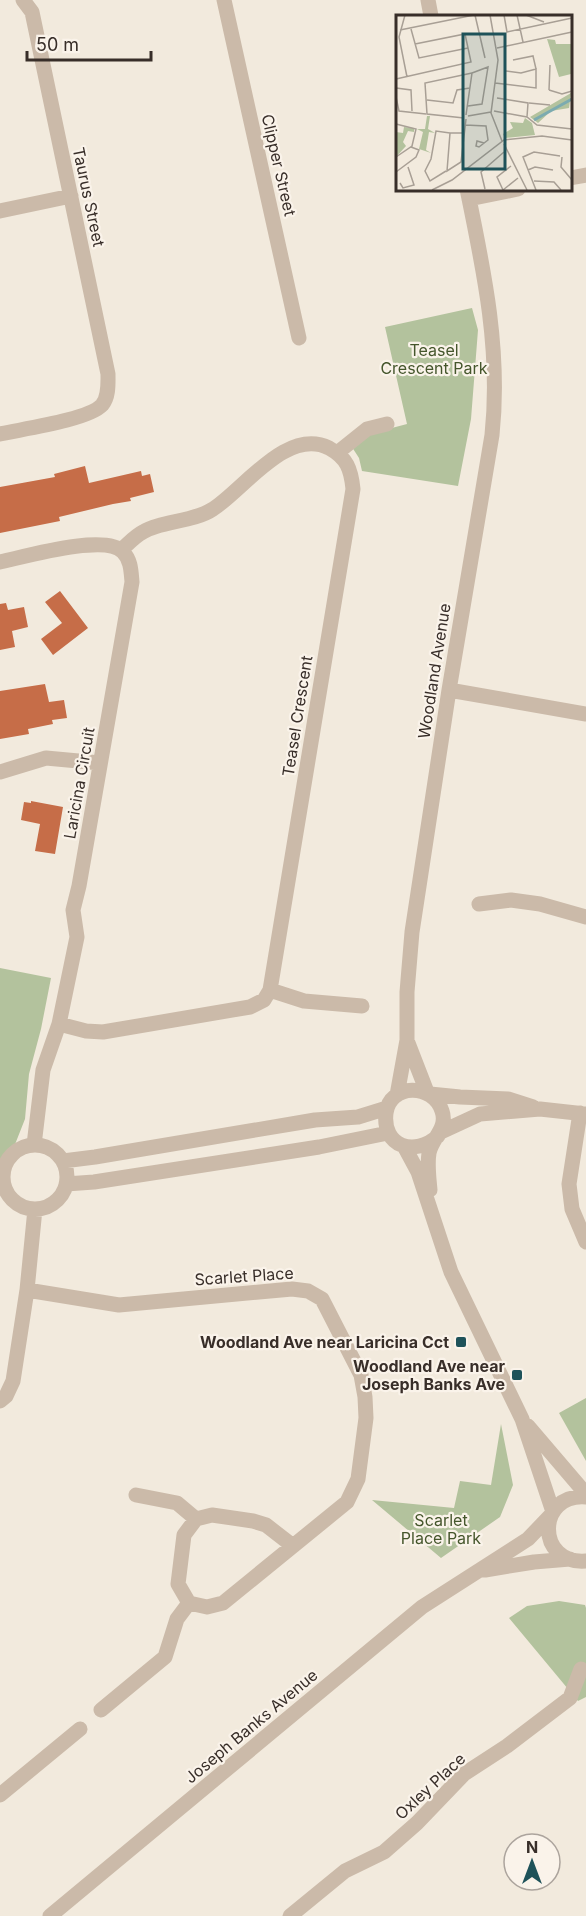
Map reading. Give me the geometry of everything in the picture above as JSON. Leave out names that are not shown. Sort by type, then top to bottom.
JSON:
[{"type":"street","name":"Taurus Street","points":[[0,434],[87,415],[103,404],[107,392],[108,374],[32,12],[23,0]]},
{"type":"street","name":"Clipper Street","points":[[224,0],[299,338]]},
{"type":"street","points":[[428,0],[431,15]]},
{"type":"street","points":[[571,178],[586,174]]},
{"type":"street","points":[[468,194],[508,190]]},
{"type":"street","name":"Woodland Avenue","points":[[387,1108],[397,1095],[407,1041],[407,992],[412,932],[449,690],[492,435],[495,403],[490,308],[468,194]]},
{"type":"street","points":[[0,211],[71,196]]},
{"type":"street","points":[[0,562],[90,544],[105,544],[121,550],[144,531],[212,511],[284,451],[301,445],[321,445],[337,453],[367,429],[387,424]]},
{"type":"street","name":"Teasel Crescent","points":[[270,990],[353,489],[351,472],[345,460],[337,453]]},
{"type":"street","name":"Laricina Circuit","points":[[34,1145],[43,1070],[59,1024],[77,937],[73,910],[132,582],[130,562],[121,550]]},
{"type":"street","points":[[449,690],[586,714]]},
{"type":"street","points":[[0,772],[46,758],[100,763]]},
{"type":"street","points":[[479,904],[511,900],[540,904],[586,916]]},
{"type":"street","points":[[59,1024],[86,1031],[103,1032],[250,1007],[264,1000],[270,990],[304,1001],[362,1006]]},
{"type":"street","name":"Woodland Avenue","points":[[407,1041],[428,1093],[437,1100],[443,1112],[444,1122],[429,1151],[428,1176],[432,1216]]},
{"type":"street","points":[[397,1095],[412,1089],[460,1097],[508,1099],[540,1109],[583,1114],[569,1184],[572,1209],[586,1242]]},
{"type":"street","points":[[63,1161],[315,1120],[358,1117],[387,1108],[385,1122],[388,1133],[308,1149],[94,1182],[66,1184]]},
{"type":"street","points":[[404,1146],[420,1148],[430,1143],[439,1134],[480,1114],[540,1109]]},
{"type":"street","name":"Woodland Avenue","points":[[388,1133],[404,1146],[418,1172],[451,1272],[522,1419],[552,1514],[548,1530],[550,1539],[557,1551],[577,1560],[586,1574]]},
{"type":"street","points":[[34,1145],[51,1149],[63,1161],[66,1171],[66,1184],[62,1194],[55,1202],[35,1209],[24,1207],[14,1201],[2,1188],[3,1169],[8,1158],[22,1147],[34,1145]]},
{"type":"street","points":[[0,1401],[6,1396],[13,1381],[27,1290],[35,1209]]},
{"type":"street","name":"Scarlet Place","points":[[27,1290],[119,1305],[292,1289],[309,1291],[322,1299],[361,1375],[366,1418],[358,1479],[347,1502],[223,1603],[207,1607],[189,1603]]},
{"type":"street","name":"Woodland Avenue","points":[[522,1419],[586,1495]]},
{"type":"street","points":[[136,1495],[177,1503],[196,1519]]},
{"type":"street","name":"Joseph Banks Avenue","points":[[50,1916],[422,1607],[528,1539],[559,1504],[568,1499],[586,1495]]},
{"type":"street","points":[[101,1710],[165,1657],[177,1619],[189,1603],[178,1584],[184,1535],[196,1519],[212,1515],[253,1521],[266,1525],[293,1546]]},
{"type":"street","name":"Joseph Banks Avenue","points":[[479,1571],[534,1562],[577,1560]]},
{"type":"street","name":"Oxley Place","points":[[290,1916],[345,1871],[384,1852],[417,1824],[464,1774],[507,1746],[570,1698],[581,1669]]},
{"type":"street","points":[[0,1796],[80,1729]]},
{"type":"green space","name":"Teasel Crescent Park","points":[[472,308],[478,330],[471,419],[458,486],[362,471],[359,458],[350,444],[369,434],[407,424],[385,327]]},
{"type":"green space","points":[[0,968],[51,978],[29,1074],[25,1119],[12,1152],[0,1161]]},
{"type":"green space","points":[[586,1398],[586,1461],[559,1413]]},
{"type":"green space","name":"Scarlet Place Park","points":[[501,1424],[513,1485],[500,1517],[441,1558],[372,1500],[454,1508],[460,1481],[491,1485]]},
{"type":"green space","points":[[559,1601],[585,1605],[586,1608],[586,1697],[578,1701],[509,1618],[527,1606]]},
{"type":"building","points":[[85,466],[89,483],[141,471],[142,476],[150,474],[154,492],[130,498],[131,501],[59,517],[60,521],[0,533],[0,487],[55,477],[54,474]]},
{"type":"building","points":[[60,591],[88,628],[53,655],[41,639],[62,623],[45,602]]},
{"type":"building","points":[[6,603],[8,610],[24,607],[28,627],[12,631],[15,647],[0,650],[0,604]]},
{"type":"building","points":[[45,684],[49,702],[64,700],[67,718],[52,720],[53,724],[28,729],[29,734],[0,739],[0,691]]},
{"type":"building","points":[[31,801],[63,807],[55,854],[35,851],[40,824],[21,820],[24,802],[31,803]]},
{"type":"place","name":"Woodland Ave near Laricina Cct","points":[[461,1342]]},
{"type":"place","name":"Woodland Ave near Joseph Banks Ave","points":[[517,1375]]}]
